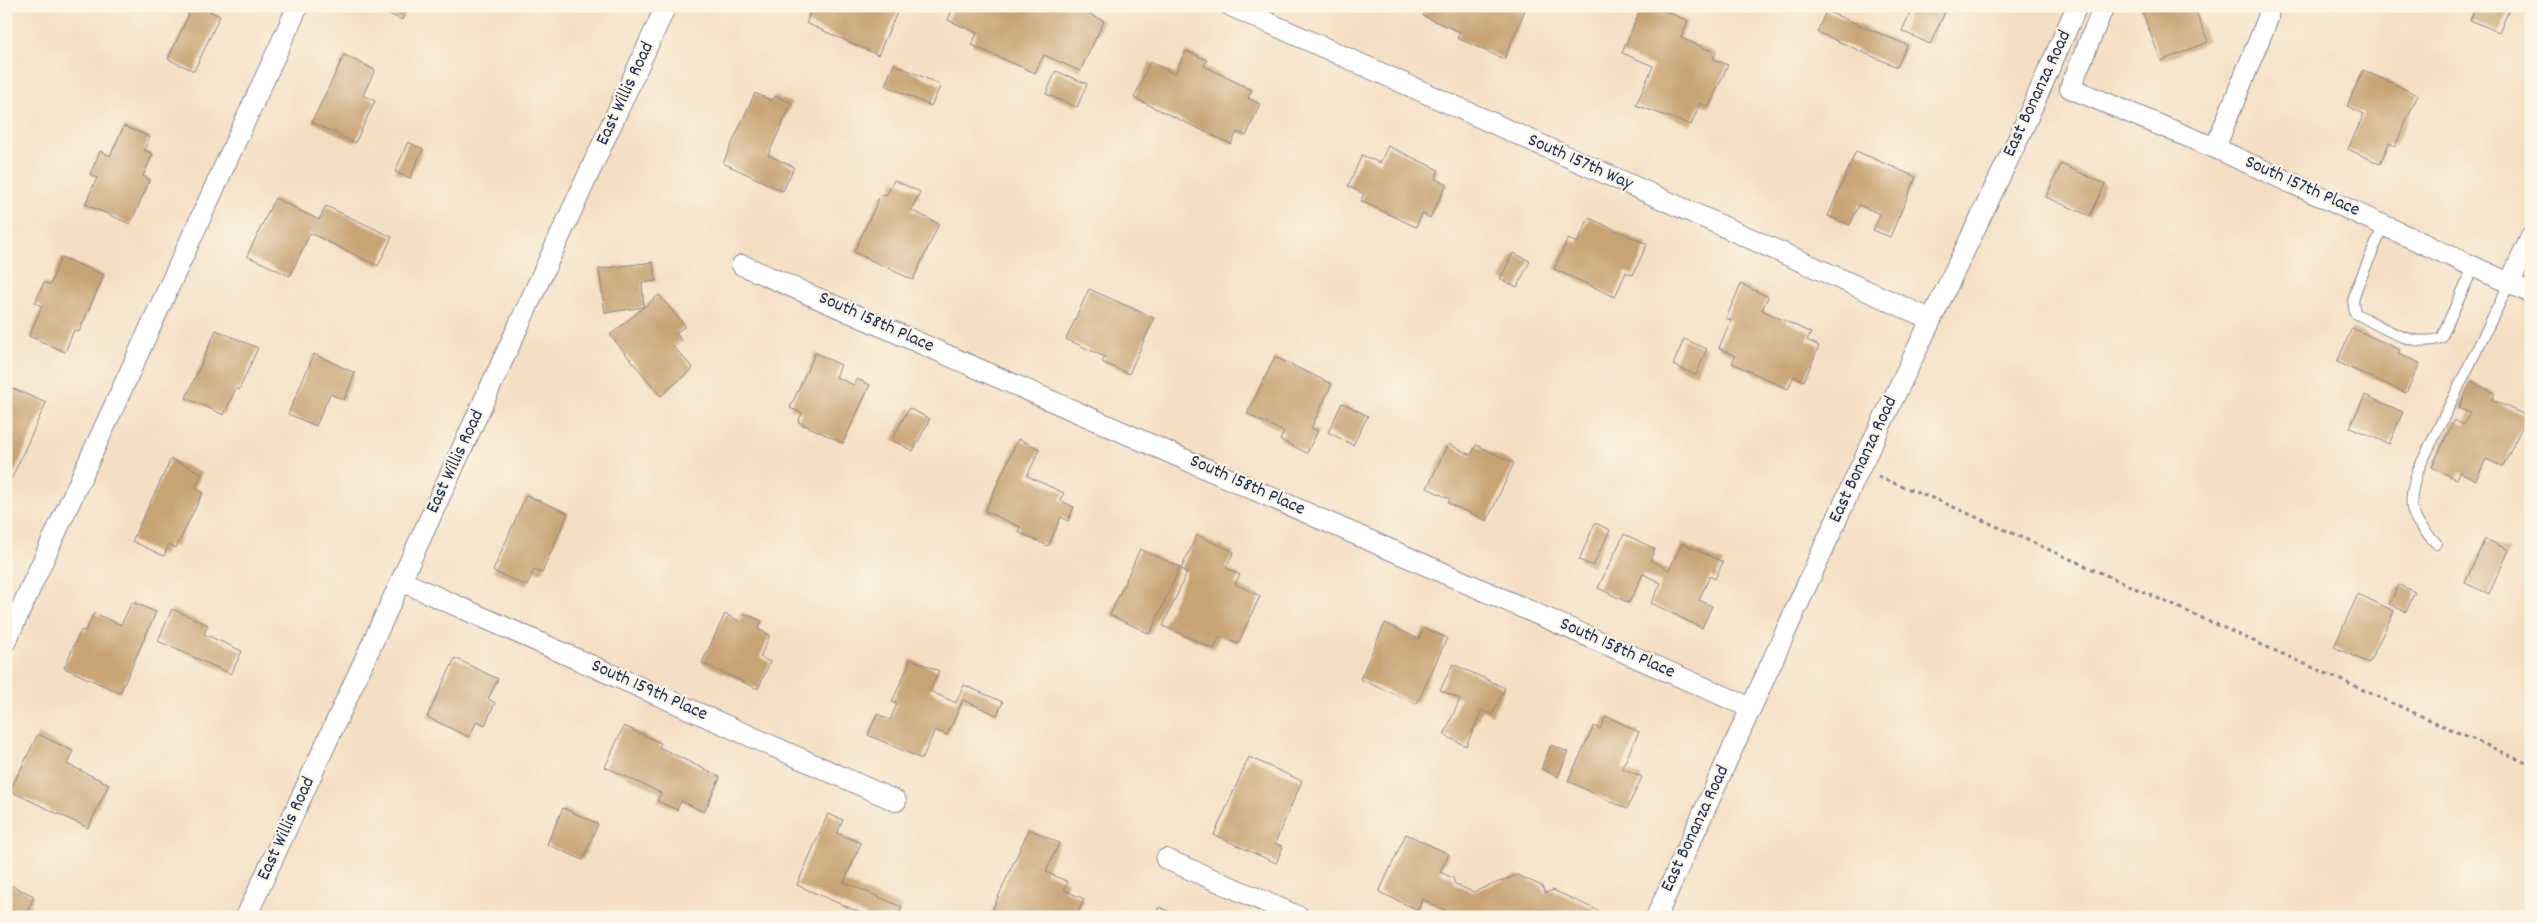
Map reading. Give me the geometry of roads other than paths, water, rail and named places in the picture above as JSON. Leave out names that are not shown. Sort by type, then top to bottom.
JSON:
[{"type":"street","points":[[6,641],[298,6]]},
{"type":"street","name":"East Willis Road","points":[[246,917],[666,6]]},
{"type":"street","name":"South 157th Way","points":[[1231,6],[1930,319]]},
{"type":"street","name":"East Bonanza Road","points":[[1656,917],[1859,470],[2019,137],[2078,6]]},
{"type":"street","name":"South 157th Place","points":[[2104,6],[2070,88],[2216,148],[2531,293]]},
{"type":"street","points":[[2216,148],[2268,18],[2269,6]]},
{"type":"street","points":[[2509,284],[2531,237]]},
{"type":"street","name":"South 158th Place","points":[[742,265],[1751,708]]},
{"type":"street","name":"South 159th Place","points":[[401,581],[896,801]]},
{"type":"street","points":[[1166,859],[1300,917]]},
{"type":"lane","points":[[2384,225],[2357,287],[2353,301],[2355,313],[2412,341],[2431,342],[2441,338],[2474,266]]},
{"type":"lane","points":[[2436,543],[2416,522],[2410,500],[2417,472],[2509,284]]}]
